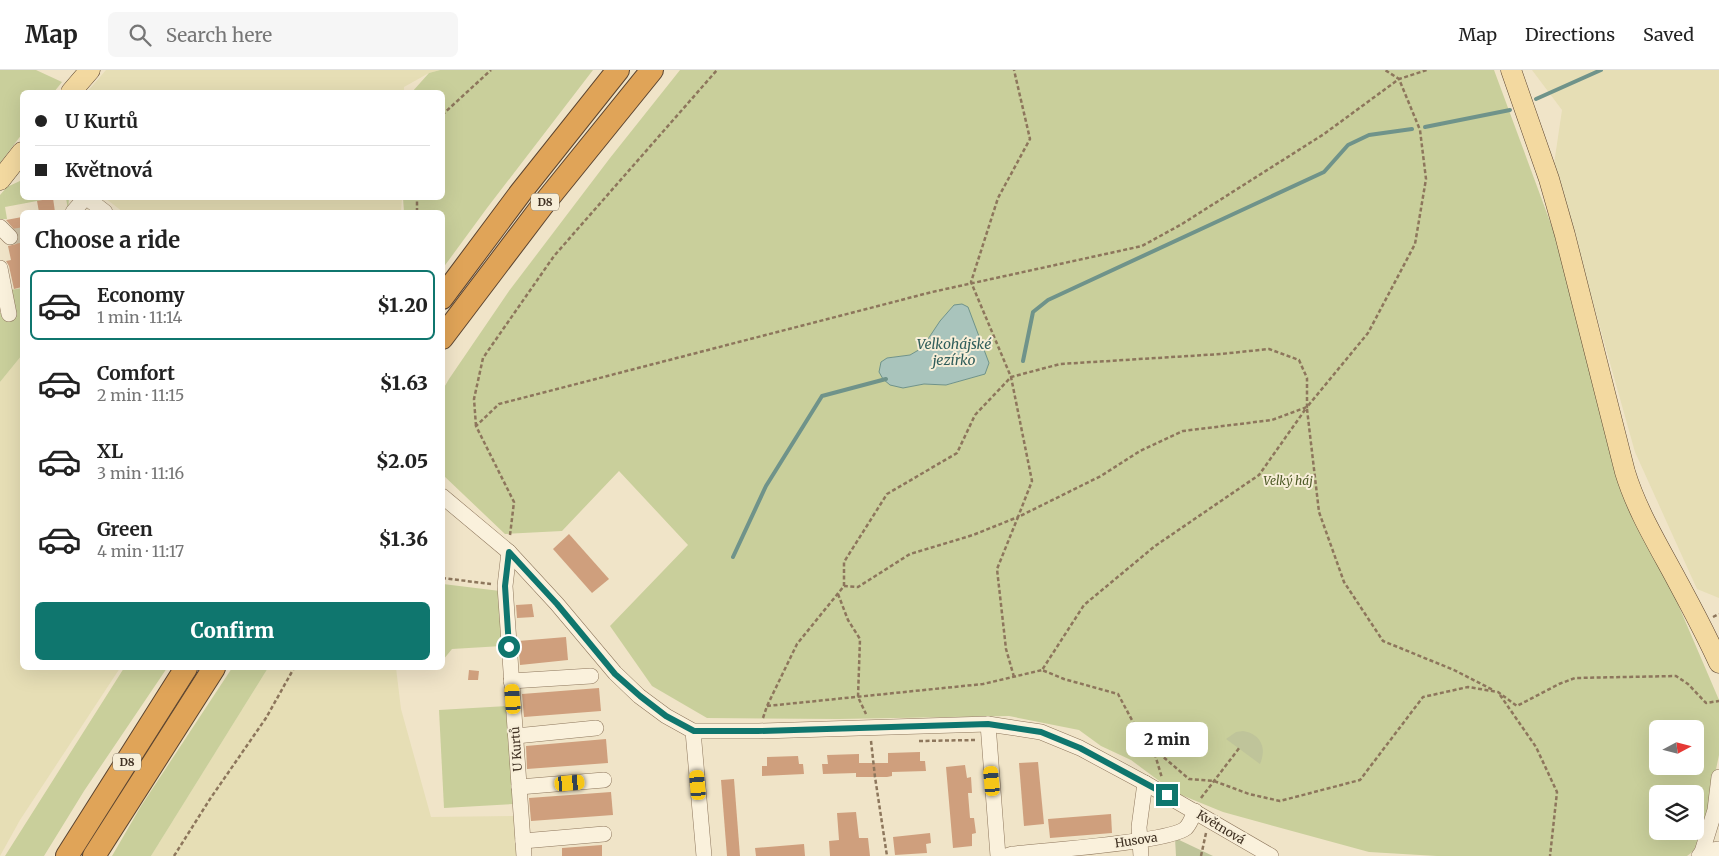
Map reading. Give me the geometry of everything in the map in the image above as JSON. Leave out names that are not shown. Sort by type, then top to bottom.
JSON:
[{"type":"highway","name":"D8","points":[[445,294],[521,192],[618,70]]},
{"type":"highway","name":"D8","points":[[445,334],[542,206],[652,70]]},
{"type":"highway","name":"D8","points":[[67,856],[185,670]]},
{"type":"highway","name":"D8","points":[[94,856],[213,670]]},
{"type":"main road","points":[[73,90],[90,70]]},
{"type":"main road","points":[[1511,70],[1549,178],[1632,494],[1640,514],[1700,622],[1719,663]]},
{"type":"main road","points":[[0,180],[20,155]]},
{"type":"street","points":[[75,210],[84,200]]},
{"type":"street","points":[[89,200],[102,210]]},
{"type":"street","points":[[0,268],[9,314]]},
{"type":"street","name":"Květnová","points":[[445,499],[509,552],[557,604],[615,674],[666,716],[694,731],[864,734],[988,724],[1041,732],[1080,748],[1145,782],[1271,856]]},
{"type":"street","name":"U Kurtů","points":[[509,552],[505,586],[524,848]]},
{"type":"street","points":[[511,681],[591,676]]},
{"type":"street","points":[[988,724],[998,856]]},
{"type":"street","points":[[516,736],[596,728]]},
{"type":"street","points":[[694,731],[704,856]]},
{"type":"street","points":[[1701,854],[1715,810],[1719,777]]},
{"type":"street","points":[[519,787],[604,780]]},
{"type":"street","points":[[1140,848],[1139,827],[1145,782]]},
{"type":"street","name":"Husova","points":[[1006,856],[1012,854],[1140,848],[1186,828],[1195,811]]},
{"type":"street","points":[[524,848],[604,834]]},
{"type":"street","points":[[1701,854],[1719,849]]},
{"type":"path","points":[[445,112],[491,70]]},
{"type":"path","points":[[509,552],[514,502],[476,426],[474,399],[483,358],[554,256],[718,70]]},
{"type":"path","points":[[1014,70],[1030,139],[998,198],[971,282],[1011,376],[1032,481],[997,569],[1006,650],[1014,677]]},
{"type":"path","points":[[1042,670],[1084,605],[1155,546],[1259,475],[1307,408],[1368,334],[1415,244],[1426,179],[1420,130],[1399,79],[1385,70]]},
{"type":"path","points":[[476,426],[499,404],[971,282],[1142,246],[1182,224],[1324,134],[1399,79],[1427,70]]},
{"type":"path","points":[[758,731],[766,706],[797,644],[844,586],[844,562],[887,494],[957,454],[975,416],[1011,376],[1060,364],[1221,354],[1269,349],[1299,360],[1307,378],[1307,408],[1319,512],[1344,582],[1383,641],[1454,670],[1498,692],[1516,706],[1575,678],[1676,676],[1688,684],[1706,703],[1719,701]]},
{"type":"path","points":[[844,586],[858,588],[910,554],[973,535],[1018,517],[1101,476],[1140,451],[1184,431],[1272,420],[1307,408]]},
{"type":"path","points":[[445,578],[505,586]]},
{"type":"path","points":[[838,594],[848,620],[860,639],[858,697],[866,714],[864,734],[872,741],[875,777],[887,856]]},
{"type":"path","points":[[174,856],[210,799],[266,718],[293,670]]},
{"type":"path","points":[[766,706],[983,684],[1042,670],[1064,679],[1118,694],[1141,737],[1189,779],[1214,781],[1249,794],[1280,801],[1360,780],[1423,697],[1468,687],[1498,692],[1536,747],[1557,792],[1550,856]]},
{"type":"path","points":[[916,741],[978,740],[981,745]]},
{"type":"path","points":[[1195,811],[1201,798],[1240,746]]},
{"type":"path","points":[[1153,748],[1167,795]]},
{"type":"path","points":[[1201,856],[1210,820]]},
{"type":"shaded area","points":[[106,70],[440,70],[429,73],[404,87],[404,90],[89,90]]},
{"type":"shaded area","points":[[1532,70],[1719,70],[1719,598],[1697,589],[1635,452],[1554,164],[1562,110]]},
{"type":"shaded area","points":[[108,200],[402,200],[401,210],[120,210]]},
{"type":"shaded area","points":[[20,357],[20,670],[119,670],[20,820],[0,856],[0,382]]},
{"type":"shaded area","points":[[267,670],[396,670],[401,709],[431,817],[517,816],[520,856],[151,856]]},
{"type":"green space","points":[[0,70],[36,70],[62,82],[56,90],[20,90],[20,137],[0,163]]},
{"type":"green space","points":[[440,70],[593,70],[445,265],[445,210],[404,210],[403,200],[445,200],[445,90],[414,90],[429,73]]},
{"type":"green space","name":"Velký háj","points":[[680,70],[1494,70],[1562,254],[1628,506],[1677,602],[1719,700],[1719,755],[1704,827],[1704,785],[1649,785],[1649,840],[1701,840],[1700,846],[1687,856],[1437,856],[1369,852],[1223,812],[1174,792],[1131,760],[1101,746],[1079,730],[1009,716],[838,719],[707,718],[652,686],[610,626],[688,545],[619,471],[562,531],[505,534],[445,477],[445,386],[509,291],[610,158]],"holes":[[[954,305],[989,363],[984,374],[947,385],[924,384],[903,388],[887,358],[910,355],[922,348],[940,321]]]},
{"type":"green space","points":[[20,181],[20,200],[42,200],[5,207],[7,219],[0,219],[0,195],[7,187]]},
{"type":"green space","points":[[20,288],[20,357],[0,382],[0,313],[2,313],[10,290]]},
{"type":"green space","points":[[445,584],[500,591],[502,646],[452,649],[445,658]]},
{"type":"green space","points":[[123,670],[166,670],[84,791],[44,856],[5,856]]},
{"type":"green space","points":[[231,670],[267,670],[151,856],[112,856],[141,806]]},
{"type":"green space","points":[[507,706],[513,804],[444,808],[439,710]]},
{"type":"green space","points":[[1243,731],[1254,735],[1261,743],[1263,753],[1260,764],[1226,739],[1236,732]]},
{"type":"green space","points":[[1175,838],[1213,856],[1176,856]]},
{"type":"water","name":"Velkohájské jezírko","points":[[962,304],[968,307],[989,363],[985,374],[946,385],[924,384],[903,388],[890,385],[883,379],[879,372],[881,362],[887,358],[910,355],[922,348],[940,321],[954,305]]},
{"type":"building","points":[[53,200],[55,210],[39,210],[37,201]]},
{"type":"building","points":[[20,217],[20,288],[14,289],[9,266],[6,261],[11,260],[8,246],[16,244],[19,240],[19,235],[6,220]]},
{"type":"building","points":[[569,534],[609,579],[592,593],[553,549]]},
{"type":"building","points":[[532,604],[534,617],[517,618],[516,605]]},
{"type":"building","points":[[566,637],[568,660],[520,665],[518,641]]},
{"type":"building","points":[[469,670],[479,671],[478,680],[468,680]]},
{"type":"building","points":[[599,688],[601,711],[524,717],[522,694]]},
{"type":"building","points":[[606,739],[608,763],[527,769],[526,746]]},
{"type":"building","points":[[920,752],[920,761],[925,761],[926,771],[892,772],[892,776],[887,777],[856,777],[856,773],[823,774],[822,764],[828,764],[827,755],[859,754],[859,763],[888,763],[888,753]]},
{"type":"building","points":[[798,756],[799,764],[803,764],[804,774],[762,776],[762,766],[767,766],[767,757]]},
{"type":"building","points":[[1038,762],[1044,824],[1024,826],[1019,763]]},
{"type":"building","points":[[965,765],[967,778],[971,777],[972,793],[968,793],[970,818],[974,818],[976,833],[972,834],[972,846],[953,848],[946,767]]},
{"type":"building","points":[[734,779],[740,856],[727,856],[721,780]]},
{"type":"building","points":[[611,792],[613,815],[531,821],[529,798]]},
{"type":"building","points":[[856,812],[859,838],[868,838],[870,856],[830,856],[829,841],[839,840],[837,813]]},
{"type":"building","points":[[1111,814],[1112,833],[1050,838],[1048,819]]},
{"type":"building","points":[[930,833],[931,843],[926,844],[927,853],[895,855],[893,837]]},
{"type":"building","points":[[804,844],[805,856],[756,856],[755,848]]},
{"type":"building","points":[[602,845],[602,856],[562,856],[562,848]]},
{"type":"waterway","points":[[1536,99],[1601,70]]},
{"type":"waterway","points":[[1425,127],[1510,110]]},
{"type":"waterway","points":[[1023,361],[1033,312],[1048,300],[1324,172],[1348,145],[1369,135],[1412,129]]},
{"type":"waterway","points":[[733,557],[766,486],[822,396],[886,379]]},
{"type":"tunnel","points":[[10,237],[20,235]]},
{"type":"route","points":[[509,647],[505,586],[509,552],[557,604],[615,674],[666,716],[694,731],[758,731],[988,724],[1041,732],[1080,748],[1167,795]]}]
